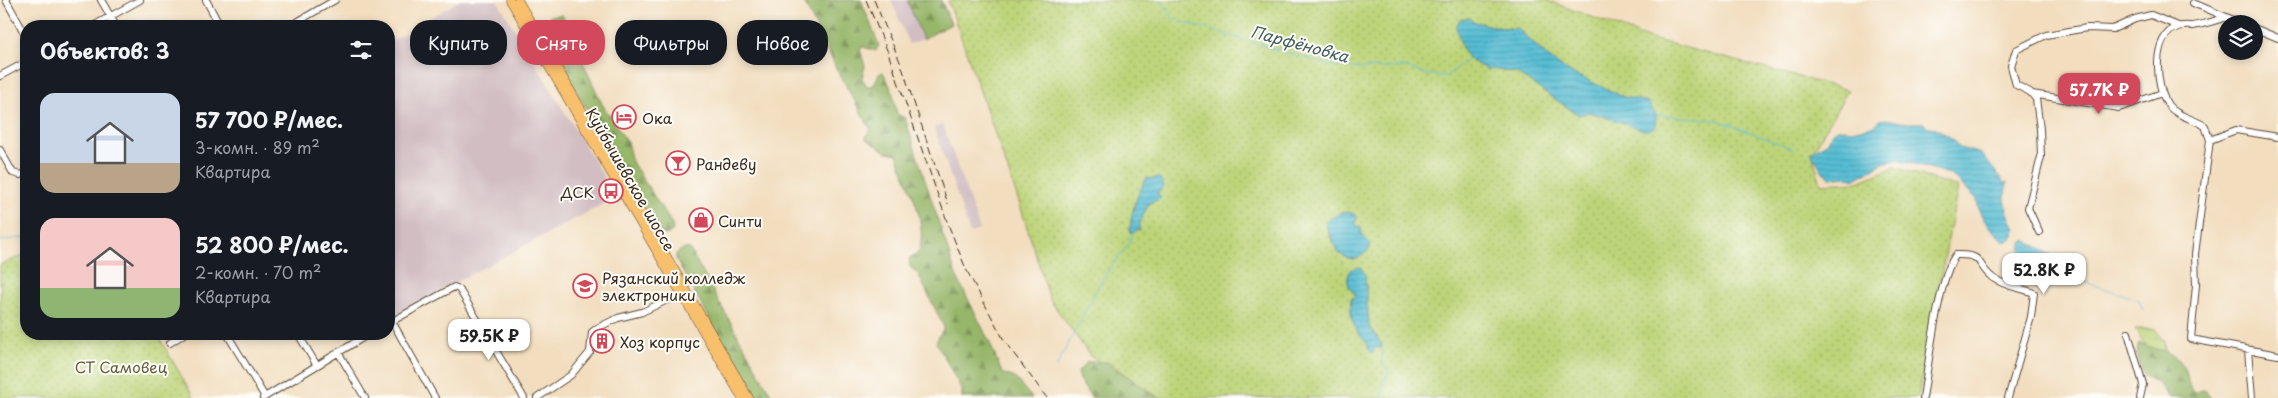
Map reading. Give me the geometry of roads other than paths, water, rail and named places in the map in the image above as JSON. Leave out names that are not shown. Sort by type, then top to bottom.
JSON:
[{"type":"main road","name":"Куйбышевское шоссе","points":[[510,0],[742,398]]},
{"type":"main road","name":"Куйбышевское шоссе","points":[[518,0],[749,398]]},
{"type":"street","points":[[6,0],[20,25]]},
{"type":"street","points":[[101,0],[113,20]]},
{"type":"street","points":[[104,20],[140,0]]},
{"type":"street","points":[[206,0],[217,20]]},
{"type":"street","points":[[300,20],[335,0]]},
{"type":"street","points":[[2192,3],[2221,15]]},
{"type":"street","points":[[2162,93],[2119,108],[2032,94],[2016,85],[2012,66],[2016,50],[2046,35],[2087,28],[2113,29],[2135,19],[2151,15],[2178,26],[2208,23],[2218,20]]},
{"type":"street","points":[[2178,26],[2166,34],[2160,50],[2157,71],[2162,93],[2169,106],[2205,126],[2210,140],[2194,254],[2196,285],[2191,339],[2278,355]]},
{"type":"street","points":[[2263,32],[2278,38]]},
{"type":"street","points":[[0,76],[20,65]]},
{"type":"street","points":[[2032,94],[2036,99],[2041,157],[2028,208],[2039,232]]},
{"type":"street","points":[[2210,140],[2236,130],[2278,137]]},
{"type":"street","points":[[0,150],[13,173],[20,174]]},
{"type":"street","points":[[1923,398],[1943,286],[1949,262],[1956,254],[1967,254],[1978,258],[1992,277],[2034,293],[2031,317],[2008,398]]},
{"type":"street","points":[[395,317],[454,287],[459,288],[524,398]]},
{"type":"street","points":[[537,398],[571,375],[590,352],[592,332],[597,328],[618,318],[642,312],[682,293]]},
{"type":"street","points":[[395,328],[436,398]]},
{"type":"street","points":[[2128,333],[2143,384],[2140,398]]},
{"type":"street","points":[[170,342],[174,340]]},
{"type":"street","points":[[231,340],[264,397],[316,364],[359,340]]},
{"type":"street","points":[[302,340],[316,364]]},
{"type":"street","points":[[2248,350],[2252,398]]},
{"type":"street","points":[[338,352],[365,398]]},
{"type":"water","points":[[1470,18],[1475,22],[1496,27],[1518,29],[1550,59],[1569,72],[1624,97],[1648,102],[1656,115],[1655,127],[1647,131],[1589,112],[1579,115],[1516,73],[1492,69],[1487,70],[1469,59],[1463,51],[1456,27],[1460,19]]},
{"type":"water","points":[[1887,119],[1906,123],[1924,123],[1925,126],[1936,128],[1951,138],[1960,148],[1981,154],[2003,183],[2008,183],[2005,194],[2006,206],[2010,219],[2016,229],[2012,238],[2005,242],[1995,233],[1983,218],[1977,199],[1955,178],[1946,173],[1898,159],[1883,163],[1855,179],[1845,176],[1831,178],[1823,172],[1811,152],[1828,142],[1832,132],[1838,129],[1856,130],[1876,125],[1879,120]]},
{"type":"water","points":[[1160,178],[1164,187],[1156,193],[1160,195],[1160,199],[1149,203],[1139,225],[1140,231],[1137,230],[1133,233],[1130,231],[1132,217],[1140,191],[1146,179]]},
{"type":"water","points":[[1349,212],[1357,216],[1355,224],[1361,228],[1361,233],[1370,244],[1370,249],[1357,259],[1347,258],[1338,253],[1325,222],[1340,213]]},
{"type":"water","points":[[2026,240],[2070,266],[2072,274],[2063,280],[2027,260],[2020,248]]},
{"type":"water","points":[[1357,267],[1361,268],[1365,274],[1369,326],[1382,345],[1382,348],[1376,347],[1373,353],[1357,331],[1351,316],[1351,299],[1356,295],[1348,284],[1348,277],[1350,270]]},
{"type":"waterway","name":"Парфёновка","points":[[1161,0],[1173,19],[1332,66],[1361,69],[1404,67],[1424,74],[1446,76],[1469,59]]},
{"type":"waterway","name":"Парфёновка","points":[[1657,115],[1718,120],[1793,149]]},
{"type":"waterway","points":[[1056,367],[1104,276],[1129,244],[1133,232]]},
{"type":"waterway","points":[[0,241],[20,238]]},
{"type":"waterway","name":"Парфёновка","points":[[2067,276],[2139,300],[2143,310]]},
{"type":"waterway","points":[[1382,348],[1382,364],[1388,369],[1388,375],[1384,378],[1382,398]]},
{"type":"railway","points":[[866,0],[887,50],[948,224],[966,269],[1005,342],[1047,398]]},
{"type":"railway","points":[[874,0],[901,64],[948,204]]},
{"type":"place","name":"Ока","points":[[624,117]]},
{"type":"place","name":"Рандеву","points":[[678,163]]},
{"type":"place","name":"ДСК","points":[[611,191]]},
{"type":"place","name":"Синти","points":[[701,220]]},
{"type":"place","name":"Рязанский колледж электроники","points":[[585,286]]},
{"type":"place","name":"Хоз корпус","points":[[602,341]]},
{"type":"park label","name":"СТ Самовец","points":[[121,366]]}]
